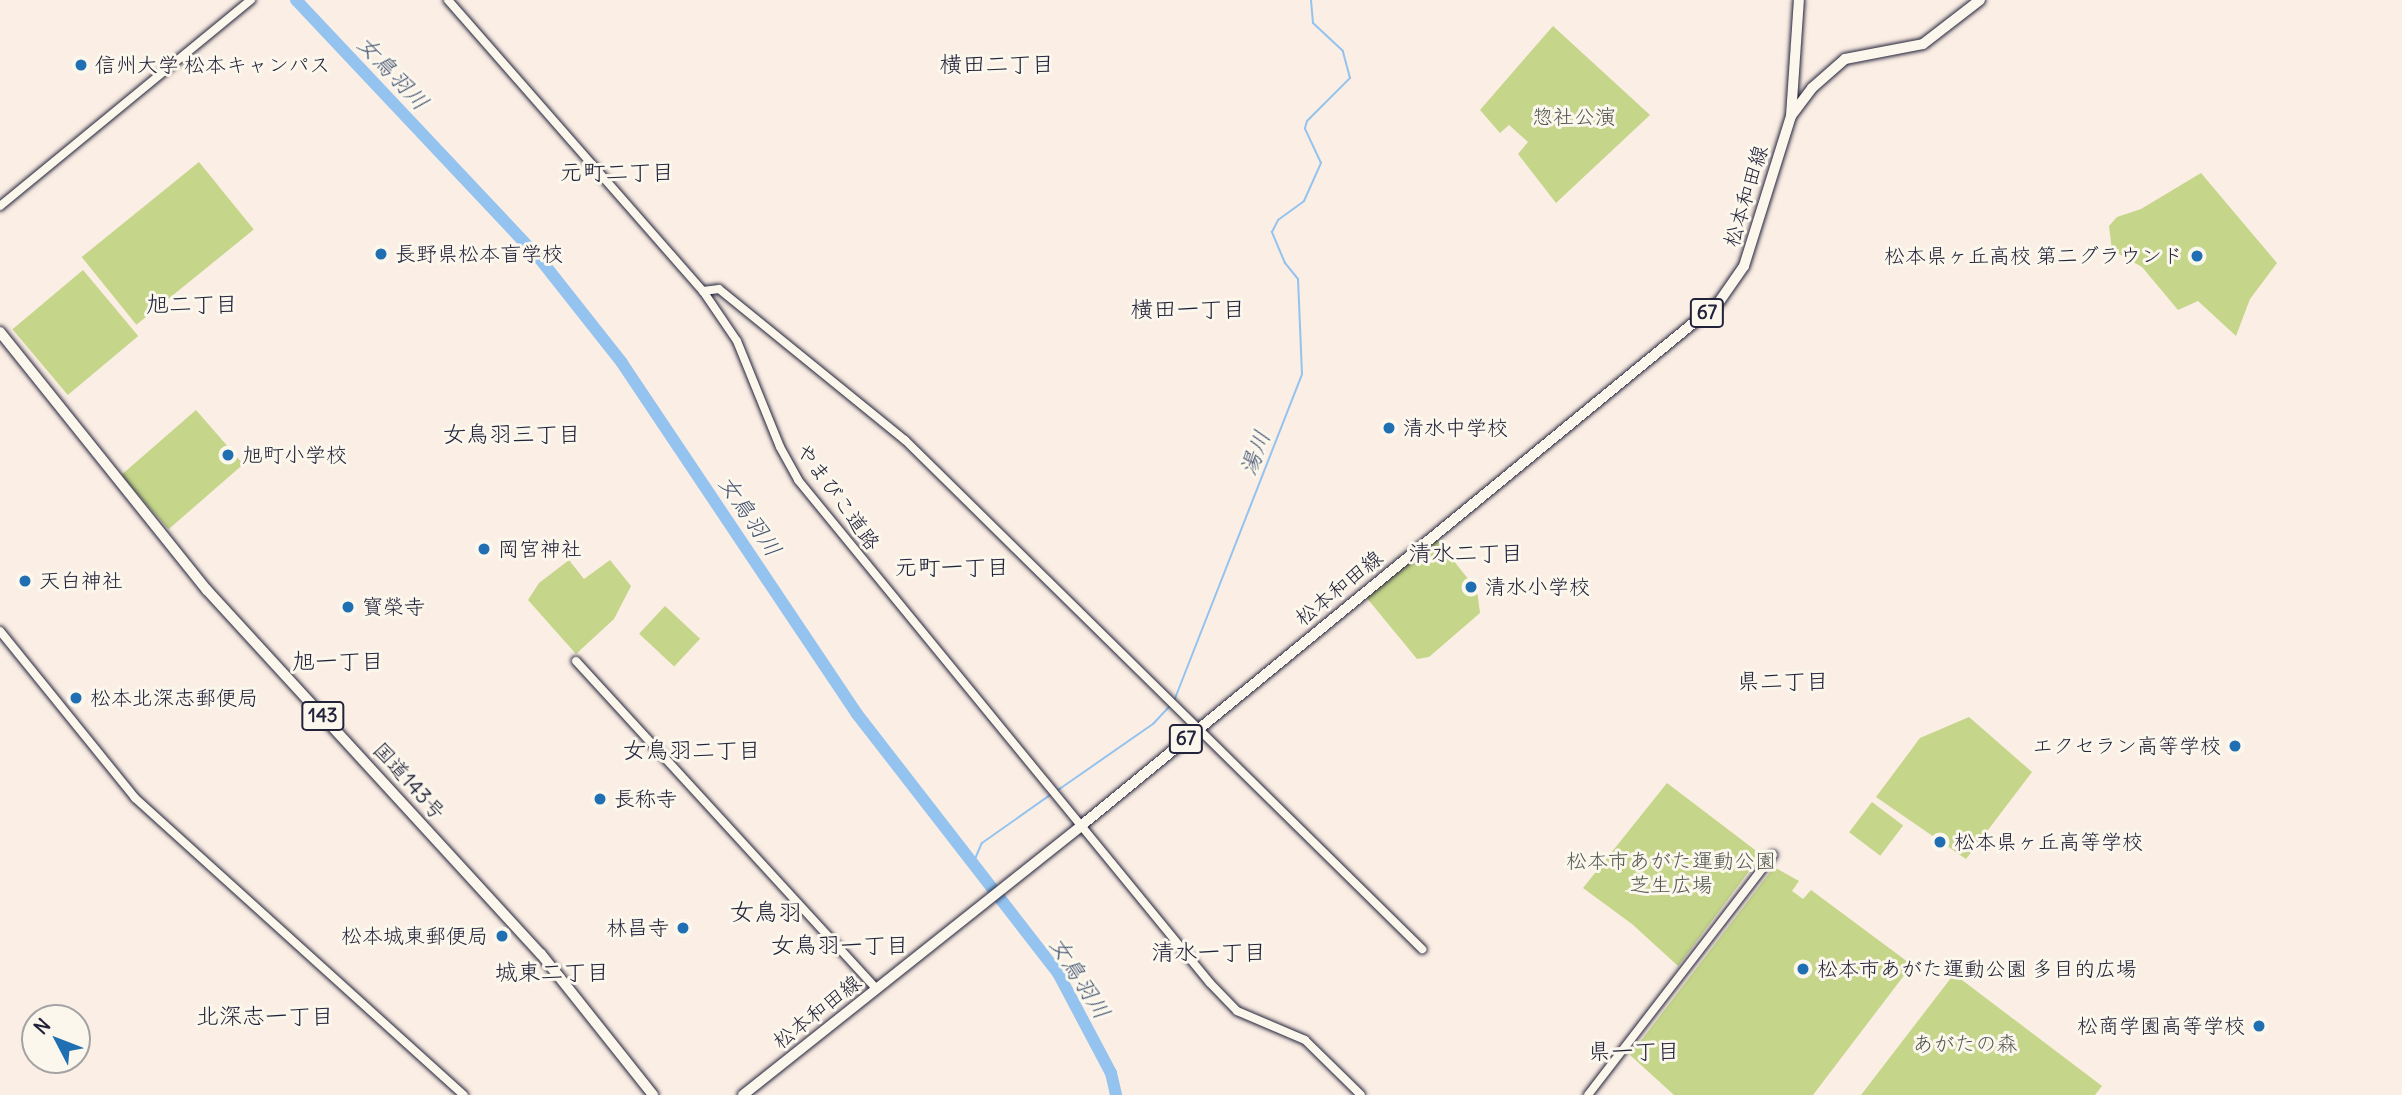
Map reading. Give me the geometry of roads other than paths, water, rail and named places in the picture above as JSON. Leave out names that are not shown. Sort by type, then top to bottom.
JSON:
[{"type":"highway","name":"国道143号","points":[[0,332],[207,590],[541,954],[653,1095]]},
{"type":"main road","points":[[1790,117],[1799,0]]},
{"type":"main road","name":"松本和田線","points":[[743,1095],[1082,825],[1726,296],[1747,257],[1790,117],[1826,73],[1845,59],[1923,44],[1980,0]]},
{"type":"street","points":[[0,206],[251,0]]},
{"type":"street","name":"やまびこ道路","points":[[448,0],[703,291],[737,341],[798,480],[1224,999],[1237,1011],[1305,1040],[1361,1095]]},
{"type":"street","points":[[703,291],[719,289],[905,440],[1422,949]]},
{"type":"street","points":[[0,631],[135,798],[464,1095]]},
{"type":"street","points":[[576,661],[877,989]]},
{"type":"street","points":[[1588,1095],[1773,855]]},
{"type":"waterway","name":"女鳥羽川","points":[[296,0],[540,259],[622,363],[857,714],[1058,973],[1111,1073],[1116,1095]]},
{"type":"waterway","name":"湯川","points":[[1174,701],[1302,374],[1298,279],[1285,263],[1272,232],[1278,220],[1304,201],[1321,163],[1305,128],[1307,121],[1350,78],[1343,51],[1313,23],[1311,0]]},
{"type":"waterway","name":"湯川","points":[[1058,790],[1153,724],[1170,706]]},
{"type":"waterway","name":"湯川","points":[[972,866],[982,843],[1050,795]]},
{"type":"place","name":"信州大学 松本キャンパス","points":[[81,65]]},
{"type":"place","name":"長野県松本盲学校","points":[[381,254]]},
{"type":"place","name":"松本県ヶ丘高校 第二グラウンド","points":[[2197,256]]},
{"type":"place","name":"清水中学校","points":[[1389,428]]},
{"type":"place","name":"旭町小学校","points":[[228,455]]},
{"type":"place","name":"岡宮神社","points":[[484,549]]},
{"type":"place","name":"天白神社","points":[[25,581]]},
{"type":"place","name":"清水小学校","points":[[1471,587]]},
{"type":"place","name":"寳榮寺","points":[[348,607]]},
{"type":"place","name":"松本北深志郵便局","points":[[76,698]]},
{"type":"place","name":"エクセラン高等学校","points":[[2235,746]]},
{"type":"place","name":"長称寺","points":[[600,799]]},
{"type":"place","name":"松本県ヶ丘高等学校","points":[[1940,842]]},
{"type":"place","name":"林昌寺","points":[[683,928]]},
{"type":"place","name":"松本城東郵便局","points":[[502,936]]},
{"type":"place","name":"松本市あがた運動公園 多目的広場","points":[[1803,969]]},
{"type":"place","name":"松商学園高等学校","points":[[2259,1026]]},
{"type":"district","name":"横田二丁目","points":[[997,64]]},
{"type":"district","name":"元町二丁目","points":[[617,172]]},
{"type":"district","name":"旭二丁目","points":[[192,304]]},
{"type":"district","name":"横田一丁目","points":[[1188,309]]},
{"type":"district","name":"女鳥羽三丁目","points":[[512,434]]},
{"type":"district","name":"清水二丁目","points":[[1466,553]]},
{"type":"district","name":"元町一丁目","points":[[952,567]]},
{"type":"district","name":"旭一丁目","points":[[338,661]]},
{"type":"district","name":"県二丁目","points":[[1783,681]]},
{"type":"district","name":"女鳥羽二丁目","points":[[692,750]]},
{"type":"district","name":"女鳥羽","points":[[766,912]]},
{"type":"district","name":"女鳥羽一丁目","points":[[840,945]]},
{"type":"district","name":"清水一丁目","points":[[1209,952]]},
{"type":"district","name":"城東二丁目","points":[[552,972]]},
{"type":"district","name":"北深志一丁目","points":[[265,1016]]},
{"type":"district","name":"県一丁目","points":[[1634,1051]]},
{"type":"park label","name":"惣社公演","points":[[1574,117]]},
{"type":"park label","name":"松本市あがた運動公園 芝生広場","points":[[1671,873]]},
{"type":"park label","name":"あがたの森","points":[[1965,1044]]}]
